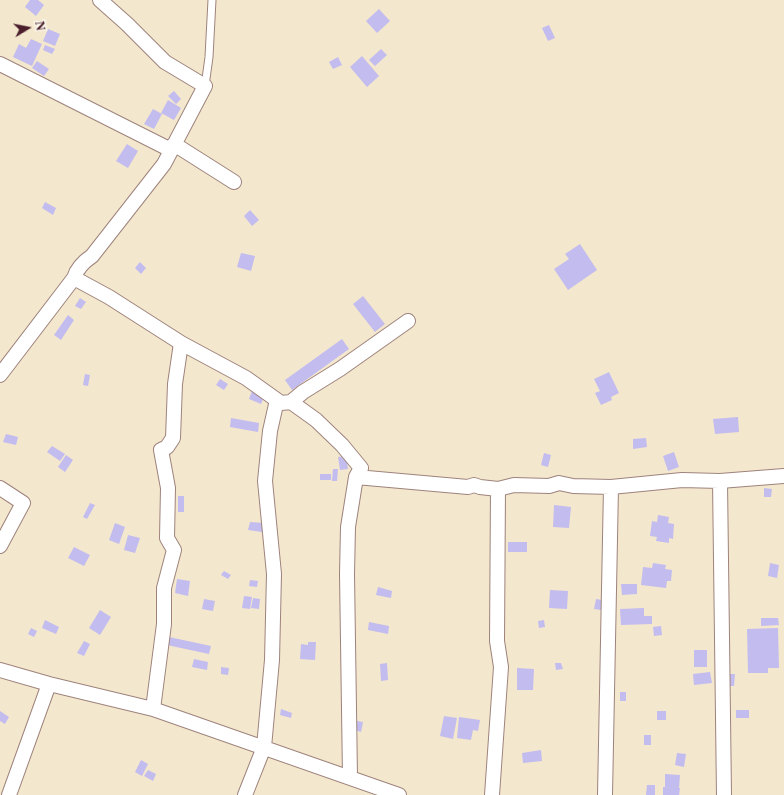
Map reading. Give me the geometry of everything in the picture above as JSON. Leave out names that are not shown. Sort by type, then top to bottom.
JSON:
[{"type":"street","points":[[0,375],[74,278],[76,270],[92,256],[164,164],[205,86],[165,62],[127,24],[100,0]]},
{"type":"street","points":[[0,64],[173,147],[234,182]]},
{"type":"street","points":[[74,278],[109,297],[181,343],[246,378],[282,403],[291,402],[303,392],[340,369],[408,321]]},
{"type":"street","points":[[153,708],[164,624],[164,588],[174,550],[167,538],[168,488],[161,450],[167,447],[172,438],[175,384],[181,343]]},
{"type":"street","points":[[245,795],[264,747],[272,660],[274,574],[265,481],[270,431],[277,400]]},
{"type":"street","points":[[291,402],[316,420],[342,445],[360,468],[356,477],[348,527],[347,574],[350,777]]},
{"type":"street","points":[[356,477],[468,487],[474,485],[498,489],[514,485],[549,486],[560,483],[574,486],[612,487],[682,480],[720,481],[784,476]]},
{"type":"street","points":[[720,481],[724,795]]},
{"type":"street","points":[[605,795],[612,487]]},
{"type":"street","points":[[0,488],[23,503],[0,546]]},
{"type":"street","points":[[492,795],[501,667],[497,642],[498,489]]},
{"type":"street","points":[[0,670],[49,684],[153,708],[399,795]]},
{"type":"street","points":[[9,795],[49,684]]},
{"type":"lane","points":[[205,86],[212,0]]},
{"type":"building","points":[[30,0],[38,0],[44,5],[36,16],[25,7]]},
{"type":"building","points":[[379,9],[390,21],[377,33],[366,21]]},
{"type":"building","points":[[549,25],[555,38],[548,41],[542,28]]},
{"type":"building","points":[[48,29],[60,34],[55,46],[43,41]]},
{"type":"building","points":[[31,39],[42,44],[32,66],[13,57],[19,44],[26,48]]},
{"type":"building","points":[[45,45],[55,49],[52,54],[43,50]]},
{"type":"building","points":[[381,49],[387,55],[375,66],[369,60]]},
{"type":"building","points":[[362,56],[379,76],[367,87],[350,67]]},
{"type":"building","points":[[338,57],[342,65],[333,69],[329,62]]},
{"type":"building","points":[[37,61],[49,69],[44,76],[32,68]]},
{"type":"building","points":[[174,91],[181,99],[176,104],[168,96]]},
{"type":"building","points":[[168,100],[181,108],[174,120],[161,113]]},
{"type":"building","points":[[153,109],[162,114],[154,129],[144,124]]},
{"type":"building","points":[[127,144],[138,151],[128,168],[116,161]]},
{"type":"building","points":[[45,202],[56,208],[53,215],[42,208]]},
{"type":"building","points":[[250,210],[259,220],[252,226],[244,216]]},
{"type":"building","points":[[580,244],[597,270],[568,290],[554,269],[569,259],[565,254]]},
{"type":"building","points":[[241,253],[255,256],[251,271],[237,267]]},
{"type":"building","points":[[140,262],[146,268],[141,274],[135,268]]},
{"type":"building","points":[[363,296],[385,324],[375,332],[353,304]]},
{"type":"building","points":[[80,298],[86,302],[81,309],[75,306]]},
{"type":"building","points":[[68,315],[74,320],[61,340],[54,335]]},
{"type":"building","points":[[342,339],[349,349],[292,390],[285,380]]},
{"type":"building","points":[[609,372],[619,393],[611,397],[612,400],[601,405],[595,393],[600,391],[594,379]]},
{"type":"building","points":[[85,374],[90,375],[88,386],[83,385]]},
{"type":"building","points":[[220,379],[228,384],[224,390],[216,385]]},
{"type":"building","points":[[252,391],[264,397],[261,404],[249,399]]},
{"type":"building","points":[[738,417],[739,432],[715,434],[713,419]]},
{"type":"building","points":[[231,418],[259,423],[258,432],[230,427]]},
{"type":"building","points":[[6,434],[18,437],[16,445],[3,442]]},
{"type":"building","points":[[646,438],[647,447],[633,449],[633,439]]},
{"type":"building","points":[[52,446],[65,454],[60,461],[47,452]]},
{"type":"building","points":[[674,452],[679,467],[668,471],[663,456]]},
{"type":"building","points":[[544,453],[551,455],[548,467],[541,465]]},
{"type":"building","points":[[66,455],[73,460],[65,472],[58,467]]},
{"type":"building","points":[[346,456],[348,469],[340,470],[338,457]]},
{"type":"building","points":[[333,469],[338,469],[337,481],[332,481]]},
{"type":"building","points":[[320,474],[331,474],[331,480],[320,480]]},
{"type":"building","points":[[764,488],[772,489],[771,497],[764,497]]},
{"type":"building","points":[[178,496],[184,496],[184,512],[178,512]]},
{"type":"building","points":[[90,503],[95,505],[87,519],[83,517]]},
{"type":"building","points":[[554,505],[571,507],[569,528],[553,527]]},
{"type":"building","points":[[658,515],[669,517],[668,523],[674,524],[673,539],[669,538],[669,543],[656,541],[657,537],[650,536],[652,521],[657,522]]},
{"type":"building","points":[[250,522],[264,523],[262,532],[248,530]]},
{"type":"building","points":[[115,523],[125,527],[119,544],[109,540]]},
{"type":"building","points":[[128,535],[140,538],[135,553],[124,550]]},
{"type":"building","points":[[508,542],[527,542],[527,552],[508,552]]},
{"type":"building","points":[[74,547],[90,555],[84,566],[68,558]]},
{"type":"building","points":[[653,563],[666,565],[665,569],[672,570],[671,581],[667,581],[666,588],[641,585],[643,567],[652,568]]},
{"type":"building","points":[[770,563],[779,565],[777,578],[768,576]]},
{"type":"building","points":[[224,571],[231,575],[228,579],[221,575]]},
{"type":"building","points":[[177,579],[190,581],[188,596],[175,593]]},
{"type":"building","points":[[250,580],[258,581],[257,587],[249,586]]},
{"type":"building","points":[[621,584],[637,584],[637,594],[622,595]]},
{"type":"building","points":[[378,587],[392,591],[391,598],[376,595]]},
{"type":"building","points":[[550,590],[568,591],[567,609],[549,608]]},
{"type":"building","points":[[244,596],[252,597],[250,609],[242,608]]},
{"type":"building","points":[[253,598],[260,599],[259,609],[251,608]]},
{"type":"building","points":[[204,599],[215,601],[213,611],[202,609]]},
{"type":"building","points":[[596,599],[602,600],[601,610],[594,609]]},
{"type":"building","points":[[644,608],[644,616],[652,616],[652,624],[621,625],[620,609]]},
{"type":"building","points":[[100,610],[111,617],[100,635],[89,628]]},
{"type":"building","points":[[761,618],[778,618],[779,625],[761,626]]},
{"type":"building","points":[[45,620],[59,627],[56,634],[42,628]]},
{"type":"building","points":[[544,620],[545,627],[539,628],[538,621]]},
{"type":"building","points":[[369,622],[389,626],[388,634],[368,630]]},
{"type":"building","points":[[661,626],[662,635],[654,636],[653,627]]},
{"type":"building","points":[[31,628],[37,631],[34,637],[28,634]]},
{"type":"building","points":[[778,628],[779,668],[768,668],[768,673],[748,673],[747,629]]},
{"type":"building","points":[[169,637],[211,646],[209,654],[167,645]]},
{"type":"building","points":[[84,641],[90,644],[84,656],[77,653]]},
{"type":"building","points":[[308,642],[316,642],[315,660],[300,659],[301,644],[308,645]]},
{"type":"building","points":[[694,650],[707,650],[707,667],[694,667]]},
{"type":"building","points":[[194,659],[208,662],[207,670],[192,667]]},
{"type":"building","points":[[387,663],[388,680],[381,681],[380,664]]},
{"type":"building","points":[[555,663],[561,663],[563,669],[556,670]]},
{"type":"building","points":[[221,667],[229,668],[228,675],[221,674]]},
{"type":"building","points":[[517,668],[534,669],[533,690],[517,690]]},
{"type":"building","points":[[710,672],[712,683],[694,685],[693,674]]},
{"type":"building","points":[[728,674],[735,674],[734,686],[728,686]]},
{"type":"building","points":[[620,692],[626,692],[626,701],[620,701]]},
{"type":"building","points":[[281,709],[292,713],[291,718],[280,715]]},
{"type":"building","points":[[736,710],[749,710],[749,718],[736,718]]},
{"type":"building","points":[[0,711],[9,717],[5,724],[0,721]]},
{"type":"building","points":[[657,711],[666,711],[666,720],[657,720]]},
{"type":"building","points":[[444,716],[457,718],[453,739],[440,736]]},
{"type":"building","points":[[459,717],[480,720],[478,731],[473,730],[471,740],[457,738]]},
{"type":"building","points":[[357,721],[363,722],[361,732],[355,730]]},
{"type":"building","points":[[644,735],[651,735],[651,745],[644,745]]},
{"type":"building","points":[[541,750],[542,761],[523,763],[522,753]]},
{"type":"building","points":[[677,753],[686,754],[684,767],[675,765]]},
{"type":"building","points":[[141,760],[148,764],[142,776],[135,772]]},
{"type":"building","points":[[148,770],[156,774],[153,781],[144,776]]},
{"type":"building","points":[[665,774],[680,775],[679,788],[665,787]]},
{"type":"building","points":[[647,785],[655,785],[655,795],[646,795]]},
{"type":"building","points":[[663,787],[680,788],[679,795],[663,795]]}]
